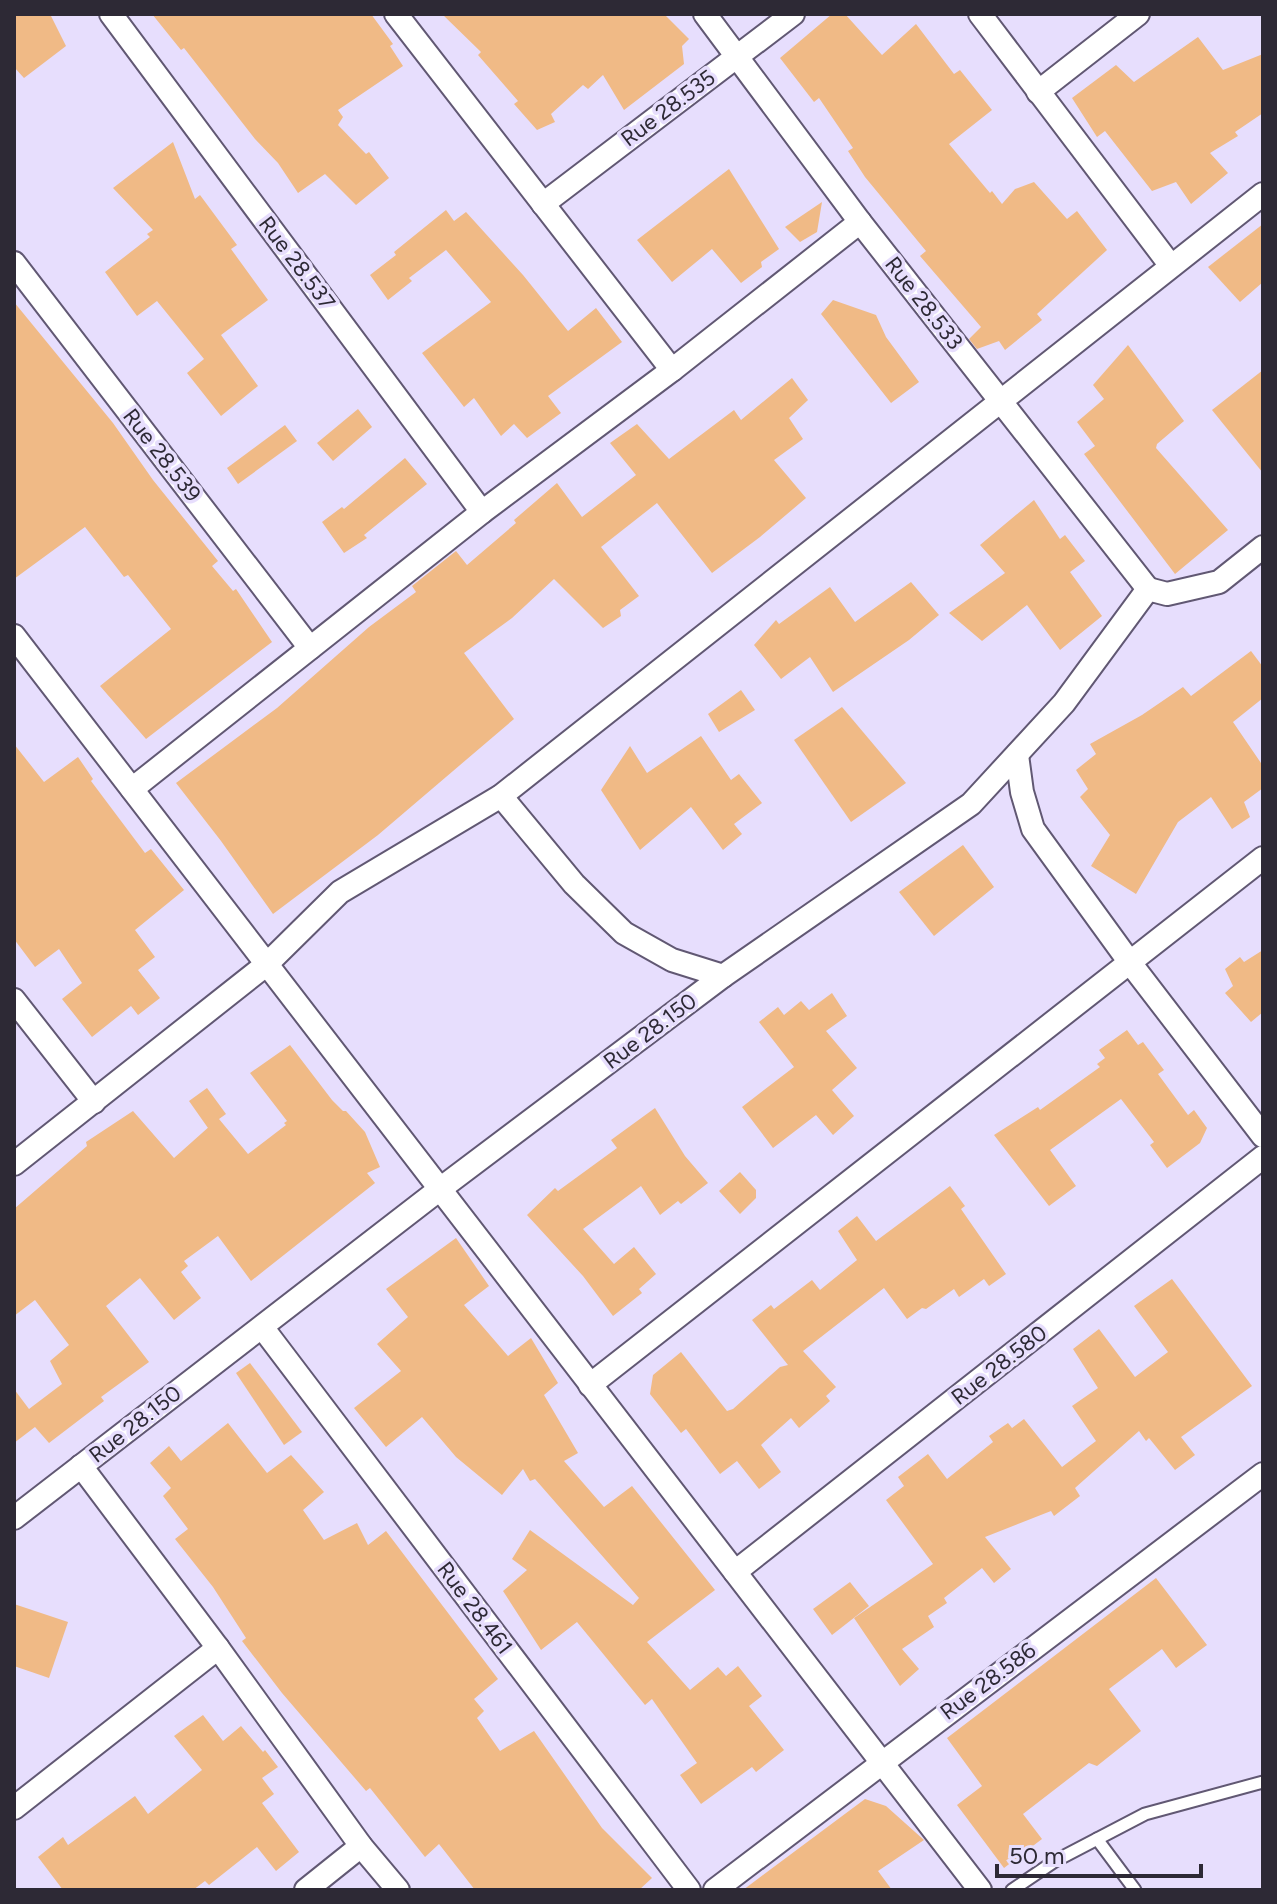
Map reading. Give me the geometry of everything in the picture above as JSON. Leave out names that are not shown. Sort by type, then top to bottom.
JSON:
[{"type":"street","name":"Rue 28.537","points":[[111,14],[482,512]]},
{"type":"street","points":[[396,14],[672,370]]},
{"type":"street","name":"Rue 28.533","points":[[705,14],[860,222],[1148,589]]},
{"type":"street","name":"Rue 28.535","points":[[543,204],[793,14]]},
{"type":"street","points":[[980,14],[1171,266]]},
{"type":"street","points":[[1038,92],[1138,14]]},
{"type":"street","points":[[14,1164],[267,964],[340,892],[501,796],[1263,194]]},
{"type":"street","points":[[132,789],[482,512],[672,370],[860,222]]},
{"type":"street","name":"Rue 28.539","points":[[14,263],[310,648]]},
{"type":"street","points":[[1148,589],[1167,594],[1219,582],[1263,547]]},
{"type":"street","name":"Rue 28.150","points":[[14,1518],[440,1189],[723,976],[971,804],[1064,703],[1148,589]]},
{"type":"street","points":[[14,636],[980,1890]]},
{"type":"street","points":[[1017,755],[1022,792],[1033,829],[1131,964],[1263,1136]]},
{"type":"street","points":[[501,796],[574,884],[624,933],[672,960],[723,976]]},
{"type":"street","points":[[590,1385],[1263,858]]},
{"type":"street","points":[[14,1000],[94,1102]]},
{"type":"street","name":"Rue 28.580","points":[[735,1572],[1263,1157]]},
{"type":"street","name":"Rue 28.461","points":[[262,1327],[689,1890]]},
{"type":"street","points":[[81,1466],[361,1846],[398,1890]]},
{"type":"street","name":"Rue 28.586","points":[[715,1890],[1263,1474]]},
{"type":"street","points":[[14,1808],[218,1648]]},
{"type":"street","points":[[306,1890],[361,1846]]},
{"type":"lane","points":[[1012,1890],[1055,1861],[1145,1814],[1263,1782]]},
{"type":"lane","points":[[1097,1839],[1135,1890]]},
{"type":"building","points":[[14,14],[50,14],[66,46],[24,78],[14,67]]},
{"type":"building","points":[[152,14],[371,14],[393,44],[390,46],[403,66],[338,110],[343,117],[338,125],[366,154],[369,152],[389,178],[356,205],[325,174],[298,193],[278,163],[255,139],[184,48],[181,50]]},
{"type":"building","points":[[442,14],[664,14],[689,39],[682,46],[684,64],[624,110],[603,75],[588,89],[583,85],[551,114],[555,122],[537,130],[514,104],[518,101],[478,55],[481,52]]},
{"type":"building","points":[[832,14],[845,14],[882,55],[916,24],[954,74],[960,70],[992,110],[949,144],[990,193],[992,191],[1002,204],[1015,189],[1034,182],[1067,219],[1077,211],[1107,250],[1037,314],[1042,320],[1005,350],[999,341],[977,349],[969,339],[981,327],[920,256],[926,251],[865,177],[848,151],[853,148],[819,98],[814,102],[780,58]]},
{"type":"building","points":[[1198,37],[1223,70],[1263,54],[1263,113],[1235,132],[1238,136],[1210,153],[1228,173],[1191,204],[1176,182],[1152,191],[1105,131],[1097,137],[1072,98],[1116,65],[1134,82]]},
{"type":"building","points":[[173,142],[195,199],[200,195],[237,245],[231,249],[268,300],[221,335],[258,386],[221,416],[187,373],[204,359],[157,301],[137,316],[105,272],[150,237],[147,234],[153,230],[113,188]]},
{"type":"building","points":[[729,169],[779,249],[741,283],[712,249],[672,282],[637,240]]},
{"type":"building","points":[[822,202],[817,232],[800,242],[785,227]]},
{"type":"building","points":[[446,210],[454,221],[466,212],[568,331],[596,308],[622,342],[548,396],[561,413],[527,438],[514,424],[501,436],[474,398],[464,407],[422,353],[491,302],[446,250],[409,278],[412,281],[388,300],[370,275]]},
{"type":"building","points":[[1263,224],[1263,282],[1240,302],[1208,267]]},
{"type":"building","points":[[833,300],[876,315],[886,337],[919,382],[891,403],[821,314]]},
{"type":"building","points":[[14,302],[113,423],[153,480],[218,561],[212,566],[233,591],[236,589],[272,642],[146,739],[100,686],[171,629],[128,575],[124,577],[85,527],[14,579]]},
{"type":"building","points":[[1128,345],[1184,421],[1156,448],[1228,530],[1175,574],[1084,454],[1095,446],[1077,422],[1104,399],[1093,385]]},
{"type":"building","points":[[1263,370],[1263,473],[1212,410]]},
{"type":"building","points":[[792,378],[808,400],[789,418],[803,439],[774,460],[806,498],[712,573],[657,503],[601,547],[639,596],[620,610],[621,616],[603,628],[554,579],[512,618],[464,653],[514,719],[378,835],[273,914],[176,783],[277,708],[369,627],[416,592],[412,586],[456,551],[467,565],[557,483],[582,517],[636,475],[610,443],[637,424],[669,459],[734,410],[741,420]]},
{"type":"building","points":[[358,409],[372,427],[333,461],[317,443]]},
{"type":"building","points":[[285,425],[297,441],[238,484],[227,468]]},
{"type":"building","points":[[405,458],[427,484],[364,535],[367,538],[344,553],[322,522],[342,507],[344,509]]},
{"type":"building","points":[[1034,500],[1060,539],[1065,535],[1085,561],[1070,572],[1102,616],[1060,650],[1027,605],[982,641],[949,613],[1005,573],[980,545]]},
{"type":"building","points":[[911,582],[939,615],[909,640],[833,692],[810,657],[781,679],[754,645],[776,620],[779,624],[830,587],[855,622]]},
{"type":"building","points":[[1251,651],[1263,667],[1263,698],[1233,722],[1263,766],[1263,788],[1244,802],[1250,817],[1232,829],[1211,797],[1178,822],[1136,894],[1091,866],[1110,835],[1080,797],[1088,789],[1076,770],[1096,754],[1090,744],[1142,715],[1183,687],[1191,696]]},
{"type":"building","points":[[741,690],[755,710],[719,732],[708,714]]},
{"type":"building","points":[[842,707],[906,783],[851,822],[794,740]]},
{"type":"building","points":[[701,736],[731,780],[739,774],[762,803],[734,824],[742,834],[723,850],[691,807],[640,850],[601,790],[630,746],[647,773]]},
{"type":"building","points":[[14,744],[44,782],[78,757],[93,779],[91,781],[145,853],[151,849],[184,890],[135,930],[155,957],[138,970],[160,998],[138,1015],[131,1006],[92,1037],[62,999],[82,983],[59,949],[35,967],[14,939]]},
{"type":"building","points":[[963,845],[994,887],[934,936],[899,892]]},
{"type":"building","points":[[1263,950],[1263,1012],[1251,1022],[1225,993],[1233,986],[1225,969],[1240,957],[1244,962]]},
{"type":"building","points":[[832,993],[847,1016],[826,1031],[857,1068],[832,1090],[854,1116],[833,1135],[816,1115],[773,1148],[742,1107],[794,1067],[759,1022],[778,1007],[784,1015],[801,1001],[809,1010]]},
{"type":"building","points":[[1127,1030],[1138,1045],[1143,1042],[1164,1070],[1158,1074],[1188,1115],[1194,1110],[1207,1128],[1200,1143],[1167,1168],[1150,1145],[1154,1142],[1121,1099],[1050,1150],[1076,1186],[1049,1206],[994,1135],[1038,1107],[1040,1110],[1100,1067],[1097,1064],[1105,1058],[1099,1050]]},
{"type":"building","points":[[290,1045],[332,1100],[365,1132],[380,1167],[367,1173],[375,1183],[251,1281],[218,1236],[184,1261],[188,1266],[181,1272],[201,1298],[174,1320],[140,1278],[106,1306],[149,1362],[101,1397],[104,1401],[49,1443],[35,1427],[14,1443],[14,1389],[29,1409],[62,1384],[50,1361],[69,1345],[35,1300],[14,1316],[14,1209],[87,1146],[86,1142],[133,1111],[174,1158],[208,1128],[189,1101],[207,1088],[226,1114],[219,1119],[248,1154],[286,1125],[284,1123],[287,1121],[250,1073]]},
{"type":"building","points":[[655,1108],[685,1156],[708,1183],[681,1204],[678,1201],[660,1215],[641,1186],[583,1229],[614,1264],[634,1247],[656,1274],[639,1289],[642,1293],[613,1316],[583,1276],[527,1215],[555,1188],[558,1191],[617,1148],[611,1140]]},
{"type":"building","points":[[740,1172],[756,1190],[756,1198],[740,1214],[719,1191]]},
{"type":"building","points":[[950,1186],[965,1206],[961,1209],[1006,1274],[989,1286],[984,1279],[959,1297],[954,1289],[907,1319],[884,1288],[803,1351],[836,1387],[826,1396],[830,1401],[799,1428],[791,1418],[761,1445],[781,1472],[759,1489],[737,1461],[720,1474],[686,1429],[681,1433],[650,1394],[653,1375],[681,1352],[727,1411],[733,1409],[780,1367],[788,1365],[752,1320],[771,1305],[774,1309],[812,1280],[820,1290],[857,1260],[838,1231],[857,1216],[876,1241]]},
{"type":"building","points":[[456,1238],[489,1286],[464,1305],[508,1356],[531,1338],[558,1383],[544,1395],[578,1453],[564,1461],[604,1507],[632,1486],[715,1590],[647,1642],[690,1690],[718,1667],[726,1676],[738,1666],[762,1696],[749,1706],[784,1750],[756,1772],[752,1767],[701,1804],[680,1775],[697,1763],[652,1699],[645,1705],[577,1622],[541,1650],[503,1591],[527,1570],[512,1559],[530,1530],[633,1605],[639,1598],[535,1479],[530,1481],[523,1469],[502,1495],[456,1457],[422,1417],[386,1447],[354,1408],[401,1371],[377,1344],[408,1317],[386,1289]]},
{"type":"building","points":[[1172,1279],[1252,1386],[1181,1437],[1195,1455],[1175,1470],[1149,1438],[1146,1441],[1139,1431],[1075,1488],[1080,1496],[1054,1516],[1051,1511],[985,1537],[1011,1569],[994,1583],[982,1568],[944,1598],[947,1603],[928,1616],[934,1627],[902,1649],[919,1669],[900,1686],[854,1618],[933,1564],[886,1500],[904,1486],[898,1477],[928,1454],[947,1479],[993,1442],[989,1436],[1008,1423],[1012,1428],[1024,1419],[1062,1467],[1096,1441],[1072,1406],[1098,1388],[1073,1349],[1099,1329],[1135,1377],[1168,1352],[1134,1306]]},
{"type":"building","points":[[250,1363],[302,1432],[284,1445],[236,1373]]},
{"type":"building","points":[[228,1423],[267,1473],[291,1455],[324,1492],[303,1510],[324,1540],[357,1523],[368,1545],[386,1531],[498,1679],[474,1699],[484,1711],[477,1718],[500,1751],[534,1731],[602,1828],[652,1878],[639,1890],[475,1890],[439,1844],[425,1857],[370,1788],[366,1791],[242,1641],[246,1638],[213,1587],[175,1539],[188,1529],[163,1496],[171,1488],[150,1463],[169,1446],[181,1461]]},
{"type":"building","points":[[1156,1578],[1207,1645],[1176,1668],[1162,1649],[1109,1689],[1141,1731],[1097,1766],[1089,1763],[1023,1814],[1042,1839],[1004,1868],[957,1805],[982,1786],[947,1738]]},
{"type":"building","points":[[850,1582],[869,1606],[832,1635],[813,1609]]},
{"type":"building","points":[[14,1604],[68,1622],[49,1678],[14,1666]]},
{"type":"building","points":[[203,1715],[223,1741],[241,1726],[278,1767],[262,1778],[274,1794],[262,1803],[299,1852],[276,1871],[257,1847],[209,1885],[205,1881],[193,1890],[63,1890],[38,1857],[63,1837],[68,1845],[135,1796],[148,1814],[202,1770],[174,1736]]},
{"type":"building","points":[[865,1799],[886,1806],[924,1840],[878,1871],[892,1890],[743,1890]]}]
